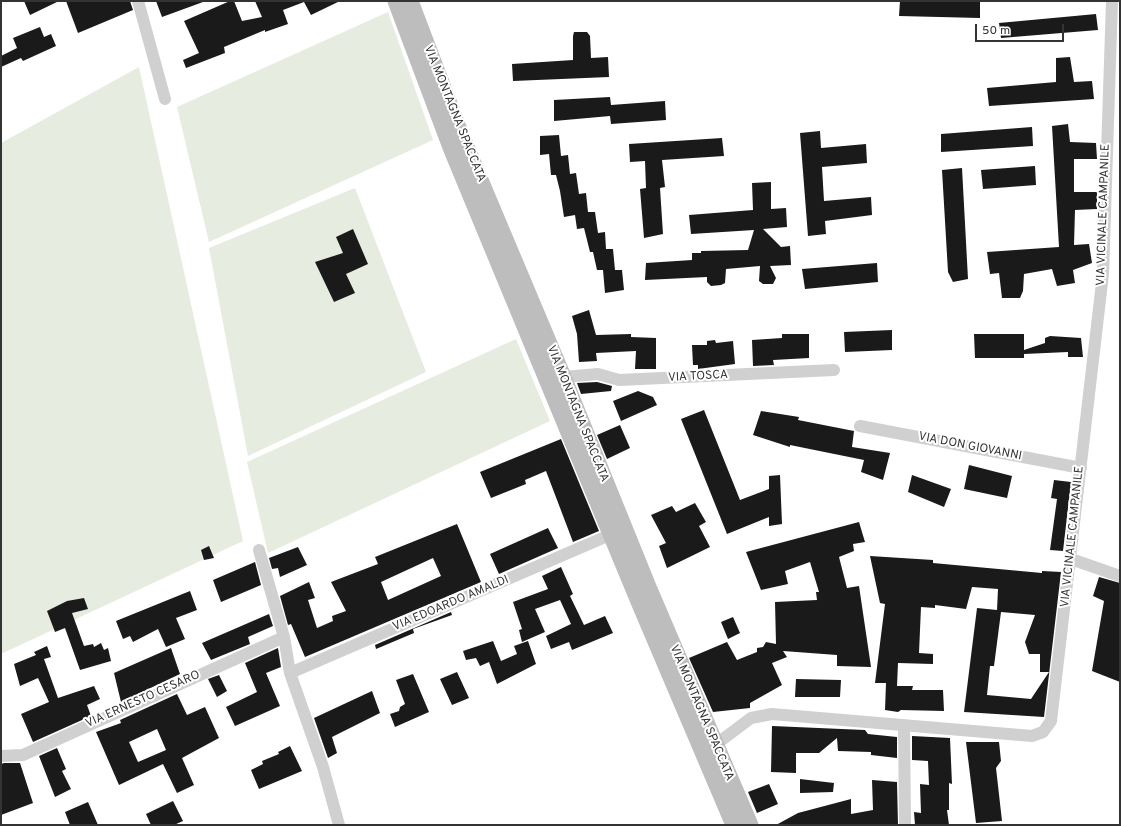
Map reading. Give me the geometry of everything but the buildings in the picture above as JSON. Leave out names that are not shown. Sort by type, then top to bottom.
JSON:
[{"type":"main road","name":"VIA MONTAGNA SPACCATA","points":[[396,1],[452,150],[734,825]]},
{"type":"main road","name":"VIA MONTAGNA SPACCATA","points":[[410,1],[459,130],[563,377],[648,587],[750,825]]},
{"type":"street","points":[[138,1],[165,99]]},
{"type":"street","name":"VIA VICINALE CAMPANILE","points":[[715,745],[751,718],[772,714],[1032,736],[1048,727],[1053,716],[1103,274],[1112,1]]},
{"type":"street","name":"VIA TOSCA","points":[[563,377],[598,374],[619,380],[834,370]]},
{"type":"street","name":"VIA DON GIOVANNI","points":[[860,426],[1081,468]]},
{"type":"street","name":"VIA EDOARDO AMALDI","points":[[290,674],[612,534]]},
{"type":"street","points":[[259,550],[284,637],[290,674],[323,767],[339,825]]},
{"type":"street","points":[[1071,559],[1120,576]]},
{"type":"street","name":"VIA ERNESTO CESARO","points":[[1,756],[23,755],[284,637]]},
{"type":"street","points":[[904,725],[906,825]]},
{"type":"shaded area","points":[[388,12],[433,140],[209,242],[177,107]]},
{"type":"shaded area","points":[[139,67],[243,541],[1,654],[1,143]]},
{"type":"shaded area","points":[[355,188],[426,372],[248,456],[209,248]]},
{"type":"shaded area","points":[[516,339],[550,421],[268,553],[247,462]]}]
